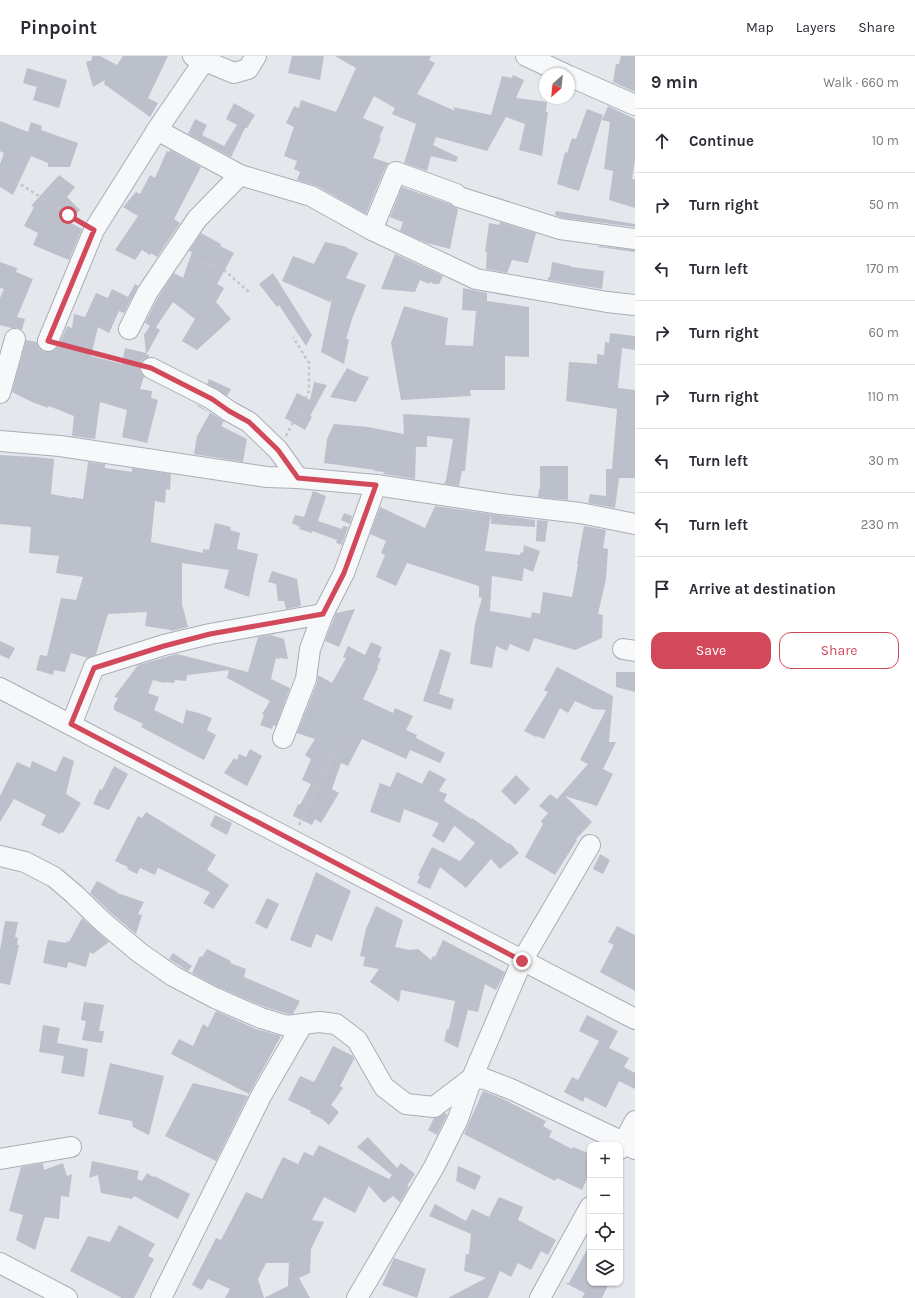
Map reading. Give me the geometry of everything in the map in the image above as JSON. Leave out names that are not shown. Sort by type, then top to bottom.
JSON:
[{"type":"street","points":[[48,341],[94,230],[157,130],[198,59],[234,73],[248,69],[256,56]]},
{"type":"street","points":[[526,56],[552,68]]},
{"type":"street","points":[[575,79],[635,105]]},
{"type":"street","points":[[157,130],[240,175],[311,196],[372,230],[476,279],[607,302],[635,305]]},
{"type":"street","points":[[372,230],[396,172],[456,194],[459,197],[560,229],[635,239]]},
{"type":"street","points":[[129,329],[147,293],[197,219],[240,175]]},
{"type":"street","points":[[0,393],[15,338]]},
{"type":"street","points":[[151,368],[212,399],[229,411],[249,422],[278,450],[298,478]]},
{"type":"street","points":[[0,441],[60,446],[267,477],[298,478],[376,485],[501,504],[580,513],[635,524]]},
{"type":"street","points":[[284,738],[306,679],[310,648],[323,614],[344,573],[376,485]]},
{"type":"street","points":[[71,724],[94,668],[164,646],[210,634],[323,614]]},
{"type":"street","points":[[0,688],[635,1019]]},
{"type":"street","points":[[357,1298],[434,1167],[458,1119],[472,1078],[522,961],[590,845]]},
{"type":"street","points":[[0,856],[25,862],[54,877],[140,953],[173,976],[215,998],[261,1018],[287,1026],[319,1022],[336,1024],[357,1040],[384,1087],[406,1104],[434,1108],[472,1078],[485,1079],[513,1090],[626,1147],[635,1121]]},
{"type":"street","points":[[161,1298],[261,1096],[302,1025]]},
{"type":"street","points":[[0,1159],[71,1147]]},
{"type":"street","points":[[540,1298],[587,1212]]},
{"type":"street","points":[[0,1263],[67,1298]]},
{"type":"path","points":[[0,173],[9,177],[94,230]]},
{"type":"path","points":[[174,252],[224,270],[249,292]]},
{"type":"path","points":[[278,450],[309,391],[309,363],[293,337]]},
{"type":"path","points":[[48,341],[151,368]]},
{"type":"path","points":[[291,839],[306,813],[340,742]]},
{"type":"building","points":[[92,56],[100,56],[117,65],[123,56],[168,56],[148,98],[158,103],[150,117],[104,84],[105,80],[93,87],[86,62],[92,60]]},
{"type":"building","points":[[292,56],[324,56],[320,80],[288,73]]},
{"type":"building","points":[[335,56],[431,56],[429,60],[435,63],[417,94],[455,111],[453,107],[491,115],[502,76],[512,78],[513,75],[524,80],[516,98],[539,101],[539,104],[547,104],[546,112],[548,112],[542,156],[519,150],[525,124],[506,117],[487,151],[436,137],[433,145],[458,157],[456,162],[431,156],[427,171],[404,163],[416,124],[392,114],[395,108],[374,96],[363,118],[384,127],[373,158],[389,163],[385,168],[366,214],[317,186],[297,180],[300,172],[294,169],[297,161],[284,156],[294,127],[286,123],[294,106],[299,108],[301,100],[336,112],[356,68]]},
{"type":"building","points":[[621,56],[635,56],[635,92],[613,82],[616,64],[619,64]]},
{"type":"building","points":[[27,68],[67,80],[59,108],[33,100],[37,87],[23,83]]},
{"type":"building","points":[[234,103],[255,115],[247,128],[245,128],[231,157],[188,134],[195,119],[207,125],[202,135],[224,146],[237,125],[226,119]]},
{"type":"building","points":[[608,106],[635,119],[635,160],[632,179],[635,179],[635,208],[609,200],[613,171],[604,169],[610,122],[602,120]]},
{"type":"building","points":[[587,109],[603,115],[579,191],[557,184],[565,152],[567,153],[572,138],[576,139]]},
{"type":"building","points":[[0,121],[28,132],[31,122],[42,126],[41,130],[78,143],[70,167],[48,167],[48,163],[31,156],[13,195],[0,187],[0,164],[4,153],[0,151]]},
{"type":"building","points":[[170,150],[201,167],[174,219],[180,223],[157,257],[142,250],[135,260],[115,250],[138,216],[123,207],[136,192],[140,194],[150,175],[155,178],[167,151],[169,152]]},
{"type":"building","points":[[59,175],[75,187],[67,197],[80,210],[69,222],[82,229],[69,260],[33,245],[38,233],[24,226],[34,207],[31,206]]},
{"type":"building","points":[[402,187],[450,204],[458,209],[450,249],[427,243],[400,231],[403,222],[390,217]]},
{"type":"building","points":[[556,211],[635,224],[635,227],[563,218],[555,215]]},
{"type":"building","points":[[500,222],[536,233],[528,263],[512,260],[507,273],[486,269],[487,252],[485,252],[489,223],[499,225]]},
{"type":"building","points":[[201,233],[221,244],[220,246],[234,253],[217,284],[224,288],[216,302],[231,319],[197,350],[182,341],[195,319],[173,302],[156,327],[160,330],[146,355],[149,355],[149,357],[141,362],[140,368],[141,374],[144,376],[140,389],[152,391],[151,398],[158,400],[147,443],[122,437],[127,410],[100,402],[95,439],[72,436],[74,416],[49,406],[48,408],[32,402],[12,392],[26,340],[37,342],[39,348],[44,352],[55,350],[59,345],[67,326],[72,328],[74,314],[85,317],[96,293],[108,298],[112,289],[128,297],[135,284],[138,286],[124,313],[119,311],[109,333],[98,327],[91,356],[122,364],[125,348],[146,353],[144,335],[150,326],[145,323],[157,299],[174,273],[183,278],[192,252],[189,251]]},
{"type":"building","points":[[325,242],[347,247],[358,253],[346,278],[366,285],[353,316],[346,339],[349,339],[344,364],[321,352],[332,298],[330,302],[282,281],[293,256],[314,264]]},
{"type":"building","points":[[598,247],[635,250],[635,252]]},
{"type":"building","points":[[395,254],[443,276],[439,284],[430,282],[429,284],[420,280],[415,292],[381,289]]},
{"type":"building","points":[[0,262],[17,268],[16,272],[33,279],[17,317],[25,319],[22,330],[0,325],[0,298],[4,289],[0,288]]},
{"type":"building","points":[[552,262],[571,267],[604,271],[602,289],[548,280],[548,277],[550,277]]},
{"type":"building","points":[[273,273],[312,335],[306,346],[279,305],[277,307],[259,284]]},
{"type":"building","points":[[463,288],[487,293],[487,301],[529,307],[529,357],[505,356],[505,390],[470,390],[471,396],[401,400],[391,343],[404,306],[448,318],[445,345],[473,346],[476,311],[462,310]]},
{"type":"building","points":[[610,333],[635,336],[635,350],[622,348],[618,388],[635,390],[635,478],[619,478],[615,508],[588,503],[590,494],[606,496],[606,469],[612,469],[617,409],[566,401],[569,362],[597,364],[597,354],[604,355],[605,342],[609,343]]},
{"type":"building","points":[[347,368],[369,377],[356,402],[330,397]]},
{"type":"building","points":[[209,379],[231,389],[227,396],[207,384]]},
{"type":"building","points":[[314,382],[327,385],[310,416],[312,417],[305,430],[285,418],[297,393],[310,400]]},
{"type":"building","points":[[198,405],[224,421],[221,426],[247,439],[243,462],[194,454],[197,436],[210,413],[197,406]]},
{"type":"building","points":[[403,414],[470,418],[465,471],[462,471],[459,486],[444,484],[453,439],[427,436],[427,447],[416,447],[415,479],[383,474],[384,472],[374,471],[375,470],[324,463],[327,439],[334,424],[368,427],[404,434]]},
{"type":"building","points":[[0,455],[54,459],[51,494],[72,498],[83,499],[88,462],[105,464],[105,468],[132,472],[132,468],[171,474],[170,490],[166,489],[165,503],[155,501],[151,542],[203,553],[203,549],[209,550],[215,523],[231,527],[230,530],[240,533],[237,549],[258,554],[249,597],[224,588],[229,570],[182,563],[182,604],[188,627],[171,631],[145,626],[147,612],[108,614],[96,654],[88,658],[71,653],[65,672],[54,670],[53,675],[36,670],[40,655],[47,656],[61,598],[76,600],[83,577],[56,573],[59,556],[29,553],[31,527],[0,524]]},
{"type":"building","points":[[540,466],[568,466],[568,500],[538,497],[540,489]]},
{"type":"building","points":[[313,491],[326,496],[318,521],[342,529],[343,526],[348,527],[342,545],[336,543],[337,540],[312,531],[312,533],[299,529],[300,527],[292,523],[295,515],[304,517]]},
{"type":"building","points":[[435,506],[491,514],[485,551],[520,555],[521,552],[523,553],[524,545],[540,551],[533,572],[524,568],[522,581],[492,576],[490,611],[531,618],[532,612],[540,614],[543,592],[572,597],[584,526],[606,530],[603,548],[608,549],[606,579],[598,614],[603,615],[602,638],[575,650],[534,638],[529,652],[510,644],[507,651],[496,646],[492,668],[470,664],[475,624],[482,598],[479,597],[479,586],[407,563],[396,586],[376,577],[385,555],[381,553],[386,541],[370,534],[380,507],[425,528]]},
{"type":"building","points":[[344,513],[352,516],[350,524],[341,520]]},
{"type":"building","points":[[491,514],[535,520],[535,527],[491,524]]},
{"type":"building","points":[[537,520],[548,521],[545,542],[536,541]]},
{"type":"building","points":[[272,571],[297,579],[301,606],[286,609],[284,601],[278,601],[276,584],[268,582]]},
{"type":"building","points":[[355,609],[339,647],[325,641],[336,613]]},
{"type":"building","points":[[271,635],[284,639],[288,659],[276,658],[271,679],[290,688],[276,726],[273,725],[272,729],[260,725],[264,715],[262,714],[270,701],[227,678],[229,670],[187,675],[186,681],[175,680],[174,683],[164,683],[153,680],[148,693],[159,697],[154,710],[183,724],[186,710],[212,718],[207,730],[216,735],[204,760],[141,727],[143,724],[114,710],[114,705],[118,698],[114,697],[138,665],[177,654],[248,672],[258,637]]},
{"type":"building","points":[[0,641],[15,648],[9,659],[0,655]]},
{"type":"building","points":[[371,642],[382,647],[378,657],[381,659],[363,699],[393,713],[395,708],[413,716],[406,730],[417,735],[416,738],[445,753],[440,763],[410,750],[406,759],[362,739],[348,766],[341,763],[332,789],[339,793],[321,823],[315,819],[312,825],[293,816],[298,804],[300,805],[311,784],[302,780],[311,759],[305,755],[315,739],[297,733],[317,683],[318,675],[332,683],[346,658],[343,657],[348,646],[365,655]]},
{"type":"building","points":[[440,649],[451,653],[439,694],[454,699],[451,710],[423,701]]},
{"type":"building","points":[[557,667],[613,696],[609,742],[616,742],[603,769],[613,774],[597,806],[565,796],[592,822],[576,839],[577,840],[555,875],[525,857],[543,824],[541,821],[548,813],[539,806],[550,794],[557,799],[588,764],[580,760],[606,710],[593,709],[575,701],[568,713],[560,708],[544,739],[524,731],[548,692],[544,690]]},
{"type":"building","points":[[616,672],[635,672],[635,692],[616,687]]},
{"type":"building","points":[[250,749],[262,756],[247,786],[224,773],[234,758],[237,760],[239,754],[246,757]]},
{"type":"building","points":[[63,756],[74,761],[66,794],[81,803],[63,833],[61,832],[60,834],[41,825],[46,815],[14,799],[0,822],[0,796],[17,762],[30,768],[32,761],[56,772]]},
{"type":"building","points":[[114,766],[128,774],[109,810],[93,804]]},
{"type":"building","points":[[429,770],[446,779],[439,791],[447,794],[444,801],[471,819],[472,818],[509,844],[510,843],[519,853],[500,869],[491,859],[466,888],[440,867],[430,889],[417,883],[420,876],[418,875],[432,847],[460,861],[475,843],[455,826],[444,843],[432,836],[439,823],[404,809],[400,823],[370,812],[380,783],[390,787],[397,772],[422,784]]},
{"type":"building","points":[[516,775],[530,789],[515,805],[501,791]]},
{"type":"building","points":[[146,812],[216,855],[207,870],[229,885],[213,909],[203,903],[210,892],[158,868],[155,875],[140,868],[137,874],[127,869],[128,867],[115,861],[138,816],[142,818]]},
{"type":"building","points":[[215,815],[232,823],[227,835],[210,826]]},
{"type":"building","points":[[600,854],[610,860],[603,874],[593,869]]},
{"type":"building","points":[[316,872],[351,891],[332,941],[316,934],[311,948],[290,940]]},
{"type":"building","points":[[97,881],[117,893],[144,902],[138,914],[142,915],[136,934],[90,893]]},
{"type":"building","points":[[267,898],[279,904],[267,929],[255,923]]},
{"type":"building","points":[[376,906],[403,920],[395,947],[410,950],[418,949],[431,960],[433,956],[435,957],[443,940],[505,972],[496,990],[485,984],[478,1012],[468,1010],[458,1048],[444,1041],[447,1029],[449,1029],[455,1001],[401,990],[399,1002],[370,982],[379,969],[363,966],[365,957],[360,956],[366,929]]},
{"type":"building","points":[[82,918],[109,942],[93,954],[90,952],[86,967],[68,962],[67,968],[43,963],[48,940],[66,943],[67,941],[69,942]]},
{"type":"building","points":[[5,921],[18,922],[15,937],[18,938],[17,945],[19,945],[10,985],[0,983],[0,950]]},
{"type":"building","points":[[617,926],[635,935],[635,991],[600,972],[614,945],[608,942]]},
{"type":"building","points":[[207,949],[231,961],[230,963],[246,969],[244,977],[300,1001],[293,1014],[288,1014],[265,1007],[220,988],[192,973],[200,956],[202,957]]},
{"type":"building","points":[[173,953],[192,966],[188,971],[169,959]]},
{"type":"building","points":[[84,1002],[104,1005],[99,1031],[104,1031],[102,1043],[82,1040],[86,1021],[81,1020]]},
{"type":"building","points":[[216,1011],[256,1029],[281,1036],[249,1094],[171,1054],[179,1039],[193,1046],[203,1024],[208,1027]]},
{"type":"building","points":[[587,1015],[618,1031],[609,1048],[629,1058],[624,1067],[635,1073],[635,1089],[619,1081],[606,1108],[585,1097],[583,1102],[564,1092],[572,1077],[578,1080],[599,1041],[579,1031]]},
{"type":"building","points":[[43,1025],[60,1028],[57,1043],[88,1049],[84,1077],[61,1073],[64,1056],[39,1052]]},
{"type":"building","points":[[333,1046],[353,1056],[354,1059],[340,1086],[343,1088],[331,1105],[339,1112],[329,1125],[322,1119],[310,1113],[311,1111],[288,1100],[300,1076],[314,1082]]},
{"type":"building","points":[[110,1063],[164,1076],[149,1135],[133,1127],[132,1121],[98,1114]]},
{"type":"building","points":[[193,1083],[248,1096],[216,1161],[165,1136]]},
{"type":"building","points":[[483,1091],[501,1098],[546,1121],[543,1126],[552,1131],[549,1137],[572,1149],[573,1147],[587,1153],[587,1179],[582,1190],[557,1178],[555,1181],[464,1134]]},
{"type":"building","points":[[445,1113],[447,1115],[437,1135],[428,1130],[434,1118]]},
{"type":"building","points":[[368,1137],[397,1168],[401,1163],[415,1174],[407,1186],[409,1187],[400,1202],[393,1196],[384,1203],[369,1186],[355,1213],[324,1197],[312,1220],[324,1222],[311,1249],[310,1273],[299,1278],[310,1298],[264,1298],[225,1298],[230,1289],[208,1279],[202,1290],[192,1285],[216,1238],[221,1240],[246,1192],[262,1199],[283,1157],[298,1164],[304,1152],[313,1156],[319,1145],[389,1179],[392,1175],[357,1147]],"holes":[[[266,1263],[289,1263],[288,1286],[264,1298],[258,1279]]]},
{"type":"building","points":[[92,1161],[139,1171],[137,1179],[142,1181],[147,1173],[190,1194],[178,1219],[134,1196],[132,1199],[101,1193],[98,1175],[89,1178]]},
{"type":"building","points":[[43,1163],[44,1170],[63,1163],[67,1176],[72,1174],[69,1197],[61,1196],[59,1219],[45,1217],[35,1250],[16,1240],[23,1215],[9,1211],[21,1167]]},
{"type":"building","points":[[458,1166],[481,1176],[475,1190],[456,1181]]},
{"type":"building","points":[[499,1197],[523,1207],[518,1220],[556,1240],[548,1255],[541,1251],[531,1270],[518,1263],[511,1277],[500,1271],[488,1298],[448,1298],[486,1278],[464,1271],[466,1254],[469,1254],[471,1234],[429,1216],[435,1204],[466,1221],[472,1209],[489,1217]]},
{"type":"building","points":[[119,1225],[155,1244],[148,1256],[154,1259],[134,1298],[122,1298],[70,1271],[88,1236],[110,1242]]},
{"type":"building","points":[[587,1250],[587,1286],[608,1286],[602,1298],[582,1298],[585,1293],[565,1283],[569,1283]]},
{"type":"building","points":[[394,1258],[426,1269],[417,1298],[382,1285]]},
{"type":"route","points":[[68,215],[94,230],[48,341],[151,368],[212,399],[229,411],[249,422],[278,450],[298,478],[376,485],[344,573],[323,614],[210,634],[164,646],[94,668],[71,724],[522,961]]}]
